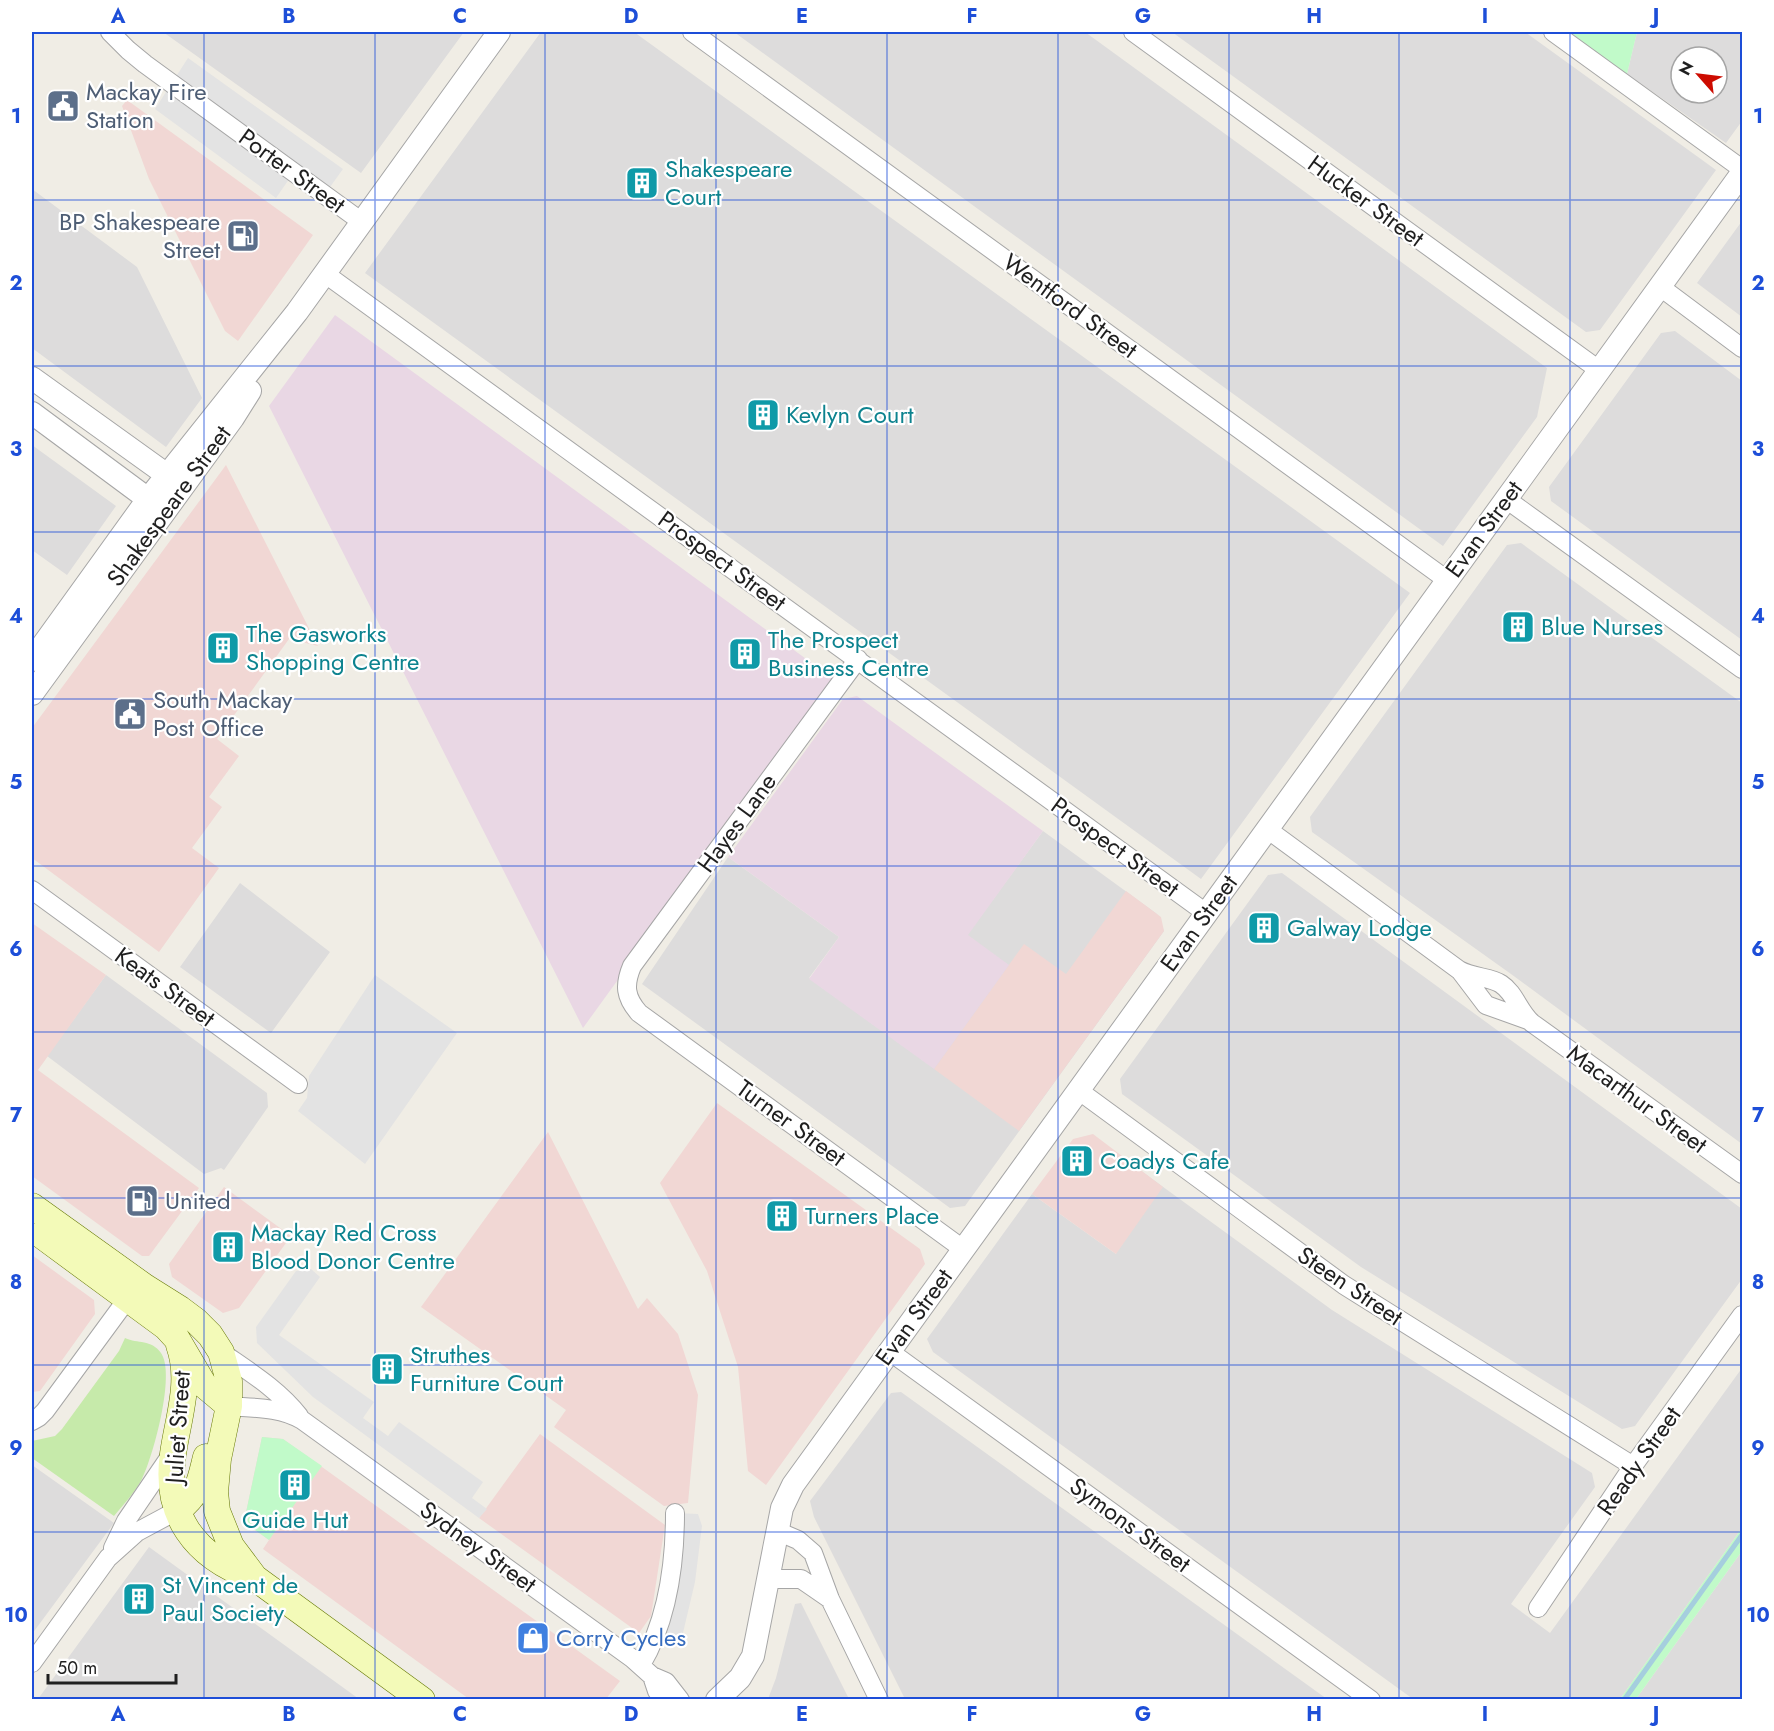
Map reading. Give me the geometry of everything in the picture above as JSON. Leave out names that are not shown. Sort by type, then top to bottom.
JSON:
[{"type":"main road","points":[[32,1206],[136,1293],[174,1336],[204,1385],[227,1415]]},
{"type":"main road","points":[[32,1228],[136,1293],[196,1321],[206,1330],[221,1352],[229,1381],[227,1415],[207,1451],[194,1495],[178,1510]]},
{"type":"main road","name":"Juliet Street","points":[[179,1345],[183,1360],[184,1388],[173,1452],[172,1481],[178,1510],[190,1534],[206,1553],[226,1566],[255,1578],[423,1700]]},
{"type":"main road","name":"Juliet Street","points":[[227,1415],[216,1470],[217,1511],[231,1546],[255,1578]]},
{"type":"street","name":"Porter Street","points":[[110,32],[145,64],[362,222]]},
{"type":"street","name":"Shakespeare Street","points":[[32,694],[171,485],[499,32]]},
{"type":"street","name":"Wentford Street","points":[[692,32],[1448,580]]},
{"type":"street","name":"Hucker Street","points":[[1133,32],[1599,370]]},
{"type":"street","points":[[1553,32],[1743,171]]},
{"type":"street","name":"Evan Street","points":[[717,1700],[740,1678],[753,1656],[782,1508],[793,1485],[1743,171]]},
{"type":"street","name":"Prospect Street","points":[[324,273],[1206,913]]},
{"type":"street","points":[[1659,286],[1743,348]]},
{"type":"street","points":[[32,378],[135,453],[171,485]]},
{"type":"street","points":[[32,413],[148,499]]},
{"type":"street","points":[[118,476],[135,453]]},
{"type":"street","name":"Shakespeare Street","points":[[32,660],[148,499],[171,485]]},
{"type":"street","points":[[1506,499],[1743,669]]},
{"type":"street","name":"Hayes Lane","points":[[626,991],[632,966],[858,659]]},
{"type":"street","name":"Macarthur Street","points":[[1267,830],[1454,966],[1468,975],[1503,986],[1532,1023],[1743,1174]]},
{"type":"street","name":"Keats Street","points":[[32,890],[298,1084]]},
{"type":"street","name":"Macarthur Street","points":[[1454,966],[1470,982],[1486,1005],[1532,1023]]},
{"type":"street","name":"Turner Street","points":[[626,991],[631,1004],[639,1013],[963,1249]]},
{"type":"street","name":"Steen Street","points":[[1078,1090],[1344,1285],[1634,1466]]},
{"type":"street","points":[[32,1421],[45,1411],[136,1293]]},
{"type":"street","name":"Ready Street","points":[[1538,1608],[1634,1466],[1743,1315]]},
{"type":"street","name":"Symons Street","points":[[889,1351],[1371,1700]]},
{"type":"street","points":[[221,1352],[284,1399],[302,1420]]},
{"type":"street","points":[[227,1415],[274,1410],[302,1420]]},
{"type":"street","name":"Sydney Street","points":[[302,1420],[647,1671],[666,1682],[680,1700]]},
{"type":"street","points":[[32,1663],[108,1558],[126,1521],[157,1479],[173,1452]]},
{"type":"street","points":[[108,1558],[137,1532],[178,1510]]},
{"type":"street","points":[[647,1671],[666,1596],[673,1553],[675,1514]]},
{"type":"street","points":[[777,1532],[798,1540],[810,1550],[817,1562],[830,1599],[879,1700]]},
{"type":"street","points":[[768,1579],[801,1578],[830,1599]]},
{"type":"street","name":"Sydney Street","points":[[647,1671],[664,1700]]},
{"type":"shaded area","points":[[163,32],[464,32],[361,173]]},
{"type":"shaded area","points":[[541,32],[634,32],[1410,593],[1201,879],[365,273]]},
{"type":"shaded area","points":[[734,32],[1085,32],[1547,368],[1537,417],[1443,546]]},
{"type":"shaded area","points":[[1172,32],[1525,32],[1716,170],[1600,330],[1586,332]]},
{"type":"shaded area","points":[[1637,32],[1742,32],[1742,121],[1726,143],[1671,105],[1729,105],[1729,45],[1669,45],[1669,103],[1627,74]]},
{"type":"shaded area","points":[[188,58],[343,169],[325,194],[294,172],[276,198],[155,109]]},
{"type":"shaded area","points":[[127,100],[313,235],[238,341],[225,331],[149,179],[122,106]]},
{"type":"shaded area","points":[[32,189],[137,267],[202,398],[166,447],[32,348]]},
{"type":"shaded area","points":[[1742,221],[1742,317],[1697,283]]},
{"type":"shaded area","points":[[335,315],[835,680],[583,1028],[269,406]]},
{"type":"shaded area","points":[[1675,331],[1742,381],[1742,640],[1551,501],[1549,487],[1661,333]]},
{"type":"shaded area","points":[[32,445],[116,506],[67,575],[32,550]]},
{"type":"shaded area","points":[[226,465],[318,646],[289,639],[217,739],[239,756],[209,797],[222,807],[192,848],[219,868],[159,952],[32,858],[32,728]]},
{"type":"shaded area","points":[[1521,543],[1742,703],[1742,1144],[1511,974],[1312,832],[1310,817],[1507,545]]},
{"type":"shaded area","points":[[857,696],[1043,831],[968,935],[1009,965],[934,1069],[809,979],[839,937],[728,857],[843,699]]},
{"type":"shaded area","points":[[1043,831],[1157,914],[1164,931],[965,1206],[950,1208],[642,984],[728,857],[839,937],[809,978],[967,935]]},
{"type":"shaded area","points":[[1282,873],[1742,1209],[1742,1279],[1635,1426],[1622,1429],[1361,1267],[1122,1094],[1120,1079],[1268,875]]},
{"type":"shaded area","points":[[240,883],[330,952],[271,1033],[180,967]]},
{"type":"shaded area","points":[[1126,891],[1161,917],[1164,931],[1019,1131],[934,1069],[1024,944],[1066,974]]},
{"type":"shaded area","points":[[32,923],[106,975],[38,1070],[199,1188],[149,1256],[142,1256],[32,1176]]},
{"type":"shaded area","points":[[106,975],[267,1093],[268,1107],[224,1170],[221,1168],[204,1174],[47,1056]]},
{"type":"shaded area","points":[[375,975],[457,1033],[365,1164],[298,1111],[307,1098],[309,1076]]},
{"type":"shaded area","points":[[717,1103],[920,1249],[925,1264],[766,1485],[748,1471],[738,1367],[707,1271],[660,1183]]},
{"type":"shaded area","points":[[548,1132],[638,1309],[647,1298],[678,1334],[698,1395],[688,1503],[664,1506],[554,1427],[566,1410],[421,1307]]},
{"type":"shaded area","points":[[1093,1134],[1163,1187],[1116,1254],[1032,1194],[1073,1139]]},
{"type":"shaded area","points":[[1133,1165],[1332,1310],[1592,1473],[1595,1487],[1511,1604],[1550,1633],[1742,1368],[1742,1528],[1620,1699],[1413,1699],[933,1352],[927,1339],[1032,1194],[1116,1254]]},
{"type":"shaded area","points":[[224,1187],[291,1236],[239,1308],[223,1313],[172,1277],[169,1264]]},
{"type":"shaded area","points":[[32,1255],[94,1300],[95,1314],[40,1391],[32,1392]]},
{"type":"shaded area","points":[[311,1269],[320,1277],[279,1335],[374,1402],[363,1418],[388,1436],[399,1422],[483,1482],[472,1498],[487,1509],[479,1518],[313,1397],[257,1343],[256,1327],[296,1271]]},
{"type":"shaded area","points":[[901,1392],[1327,1699],[905,1699],[814,1517],[810,1501],[891,1393]]},
{"type":"shaded area","points":[[540,1434],[665,1525],[651,1616],[639,1633],[479,1518]]},
{"type":"shaded area","points":[[262,1437],[283,1439],[620,1681],[606,1699],[469,1699],[263,1549],[269,1540],[244,1522]]},
{"type":"shaded area","points":[[32,1465],[114,1523],[32,1634]]},
{"type":"shaded area","points":[[675,1513],[698,1514],[702,1526],[695,1582],[682,1637],[657,1630]]},
{"type":"shaded area","points":[[149,1547],[359,1699],[38,1699]]},
{"type":"shaded area","points":[[1742,1551],[1742,1699],[1636,1699]]},
{"type":"shaded area","points":[[801,1603],[849,1699],[768,1699],[776,1678],[795,1604]]},
{"type":"green space","points":[[1569,32],[1637,32],[1627,74]]},
{"type":"green space","points":[[125,1338],[149,1344],[157,1349],[165,1364],[166,1378],[157,1435],[147,1468],[136,1489],[114,1516],[32,1458],[32,1441],[55,1436],[62,1429],[119,1351]]},
{"type":"green space","points":[[262,1437],[283,1439],[322,1466],[269,1540],[244,1522]]},
{"type":"green space","points":[[1742,1528],[1742,1551],[1636,1699],[1620,1699]]},
{"type":"waterway","points":[[1624,1700],[1742,1535]]},
{"type":"place","name":"Mackay Fire Station","points":[[63,106]]},
{"type":"place","name":"Shakespeare Court","points":[[642,183]]},
{"type":"place","name":"BP Shakespeare Street","points":[[243,236]]},
{"type":"place","name":"Kevlyn Court","points":[[763,415]]},
{"type":"place","name":"Blue Nurses","points":[[1518,627]]},
{"type":"place","name":"The Gasworks Shopping Centre","points":[[223,648]]},
{"type":"place","name":"The Prospect Business Centre","points":[[745,654]]},
{"type":"place","name":"South Mackay Post Office","points":[[130,714]]},
{"type":"place","name":"Galway Lodge","points":[[1264,928]]},
{"type":"place","name":"Coadys Cafe","points":[[1077,1161]]},
{"type":"place","name":"United","points":[[142,1201]]},
{"type":"place","name":"Turners Place","points":[[782,1216]]},
{"type":"place","name":"Mackay Red Cross Blood Donor Centre","points":[[228,1247]]},
{"type":"place","name":"Struthes Furniture Court","points":[[387,1369]]},
{"type":"place","name":"Guide Hut","points":[[295,1485]]},
{"type":"place","name":"St Vincent de Paul Society","points":[[139,1599]]},
{"type":"place","name":"Corry Cycles","points":[[533,1638]]}]
